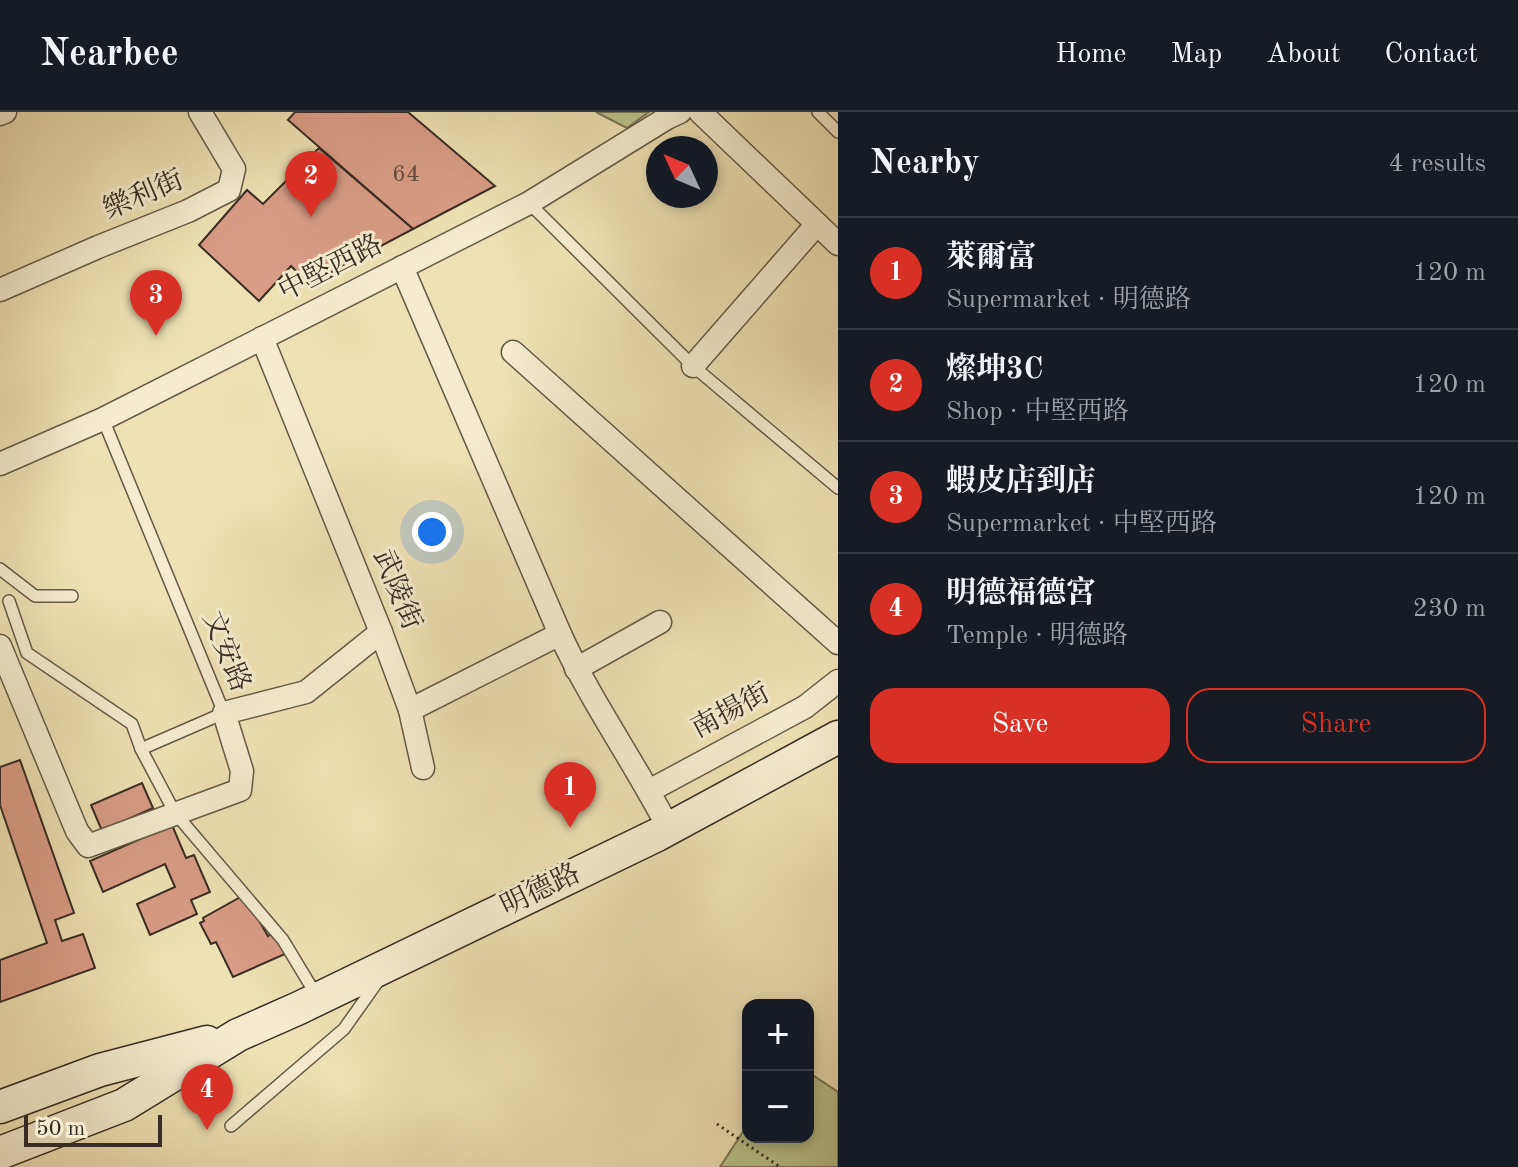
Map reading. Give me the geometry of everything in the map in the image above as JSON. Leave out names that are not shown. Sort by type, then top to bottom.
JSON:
[{"type":"main road","name":"明德路","points":[[0,1153],[124,1105],[238,1035],[669,829],[838,737]]},
{"type":"main road","name":"明德路","points":[[0,1107],[100,1070],[238,1035]]},
{"type":"street","name":"樂利街","points":[[0,290],[188,211],[229,190],[234,169],[200,112]]},
{"type":"street","name":"中堅西路","points":[[0,464],[103,419],[529,203],[680,112]]},
{"type":"street","points":[[700,112],[838,244]]},
{"type":"street","points":[[693,366],[817,224]]},
{"type":"street","points":[[402,267],[576,669],[669,829]]},
{"type":"street","name":"武陵街","points":[[262,338],[381,632],[410,710],[423,768]]},
{"type":"street","points":[[513,352],[838,643]]},
{"type":"street","points":[[576,669],[660,622]]},
{"type":"street","points":[[0,646],[77,831],[88,846],[240,790],[242,771],[224,713],[306,692],[381,632]]},
{"type":"street","points":[[410,710],[560,634]]},
{"type":"street","name":"南揚街","points":[[649,791],[805,707],[838,681]]},
{"type":"lane","points":[[818,112],[837,129]]},
{"type":"lane","points":[[529,203],[693,366],[838,488]]},
{"type":"lane","name":"文安路","points":[[103,419],[224,713],[141,749]]},
{"type":"lane","points":[[0,569],[35,596],[72,596]]},
{"type":"lane","points":[[9,601],[27,653],[132,724],[141,749],[175,813],[283,940],[318,999]]},
{"type":"lane","points":[[231,1126],[344,1029],[389,965]]},
{"type":"path","points":[[717,1124],[780,1167]]},
{"type":"green space","points":[[596,112],[649,112],[627,128]]},
{"type":"green space","points":[[814,1076],[838,1092],[838,1167],[720,1167],[742,1133],[742,1143],[814,1143]]},
{"type":"building","points":[[295,112],[408,112],[495,186],[413,229],[288,120]]},
{"type":"building","points":[[319,148],[413,229],[309,284],[291,266],[259,301],[199,245],[247,190],[263,204]]},
{"type":"building","points":[[20,760],[74,913],[55,920],[62,941],[83,934],[95,968],[0,1002],[0,960],[47,943],[0,805],[0,767]]},
{"type":"building","points":[[142,783],[153,808],[102,831],[91,805]]},
{"type":"building","points":[[172,825],[186,858],[194,855],[210,892],[191,900],[197,914],[150,935],[137,904],[175,887],[165,864],[103,892],[90,861]]},
{"type":"building","points":[[244,895],[268,936],[276,931],[285,954],[233,977],[216,942],[211,944],[200,923],[204,921],[203,918]]},
{"type":"place","name":"燦坤3C","points":[[311,217]]},
{"type":"place","name":"蝦皮店到店","points":[[156,336]]},
{"type":"place","name":"萊爾富","points":[[570,828]]},
{"type":"place","name":"明德福德宮","points":[[207,1130]]}]
